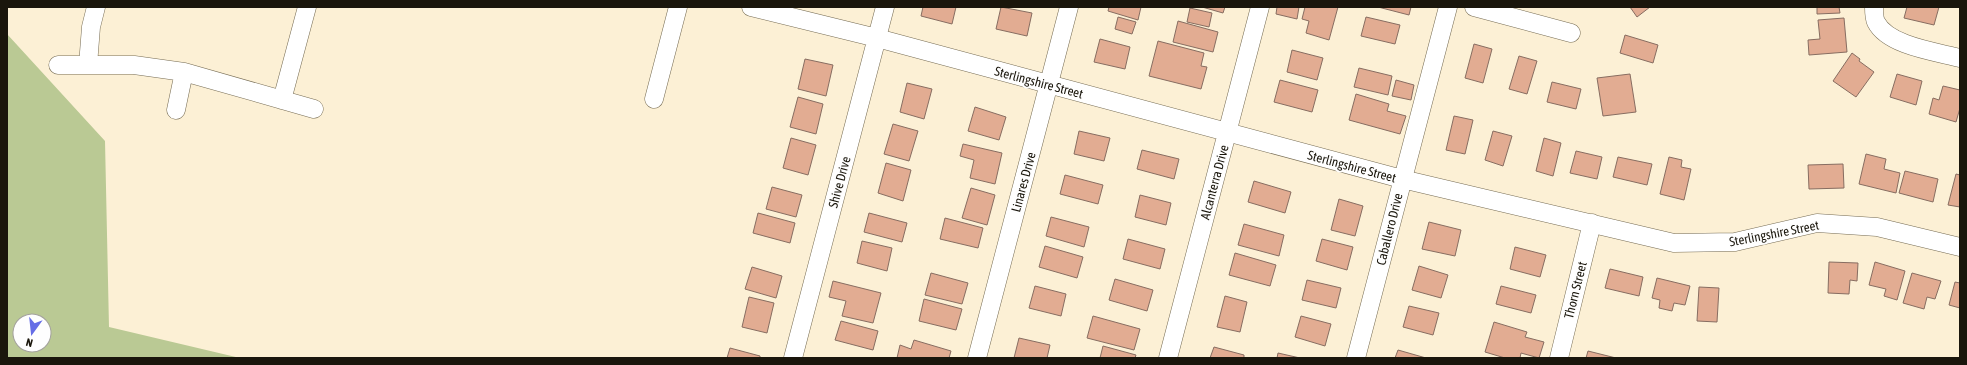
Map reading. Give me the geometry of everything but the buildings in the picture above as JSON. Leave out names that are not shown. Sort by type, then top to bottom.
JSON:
[{"type":"street","points":[[88,65],[91,27],[96,7]]},
{"type":"street","points":[[282,100],[307,7]]},
{"type":"street","points":[[654,99],[678,7]]},
{"type":"street","name":"Sterlingshire Street","points":[[751,7],[877,38],[1402,179],[1674,243],[1703,244],[1735,242],[1817,223],[1848,223],[1878,227],[1960,247]]},
{"type":"street","name":"Shive Drive","points":[[793,358],[885,7]]},
{"type":"street","name":"Linares Drive","points":[[978,358],[1069,7]]},
{"type":"street","name":"Alcanterra Drive","points":[[1168,358],[1260,7]]},
{"type":"street","name":"Caballero Drive","points":[[1356,358],[1448,7]]},
{"type":"street","points":[[1474,7],[1570,33]]},
{"type":"street","points":[[1874,7],[1876,22],[1884,32],[1898,41],[1960,58]]},
{"type":"street","points":[[58,65],[134,65],[184,72],[314,108]]},
{"type":"street","points":[[176,110],[184,72]]},
{"type":"street","name":"Thorn Street","points":[[1558,358],[1592,223]]},
{"type":"green space","points":[[7,34],[105,141],[109,327],[240,358],[7,358]]}]
